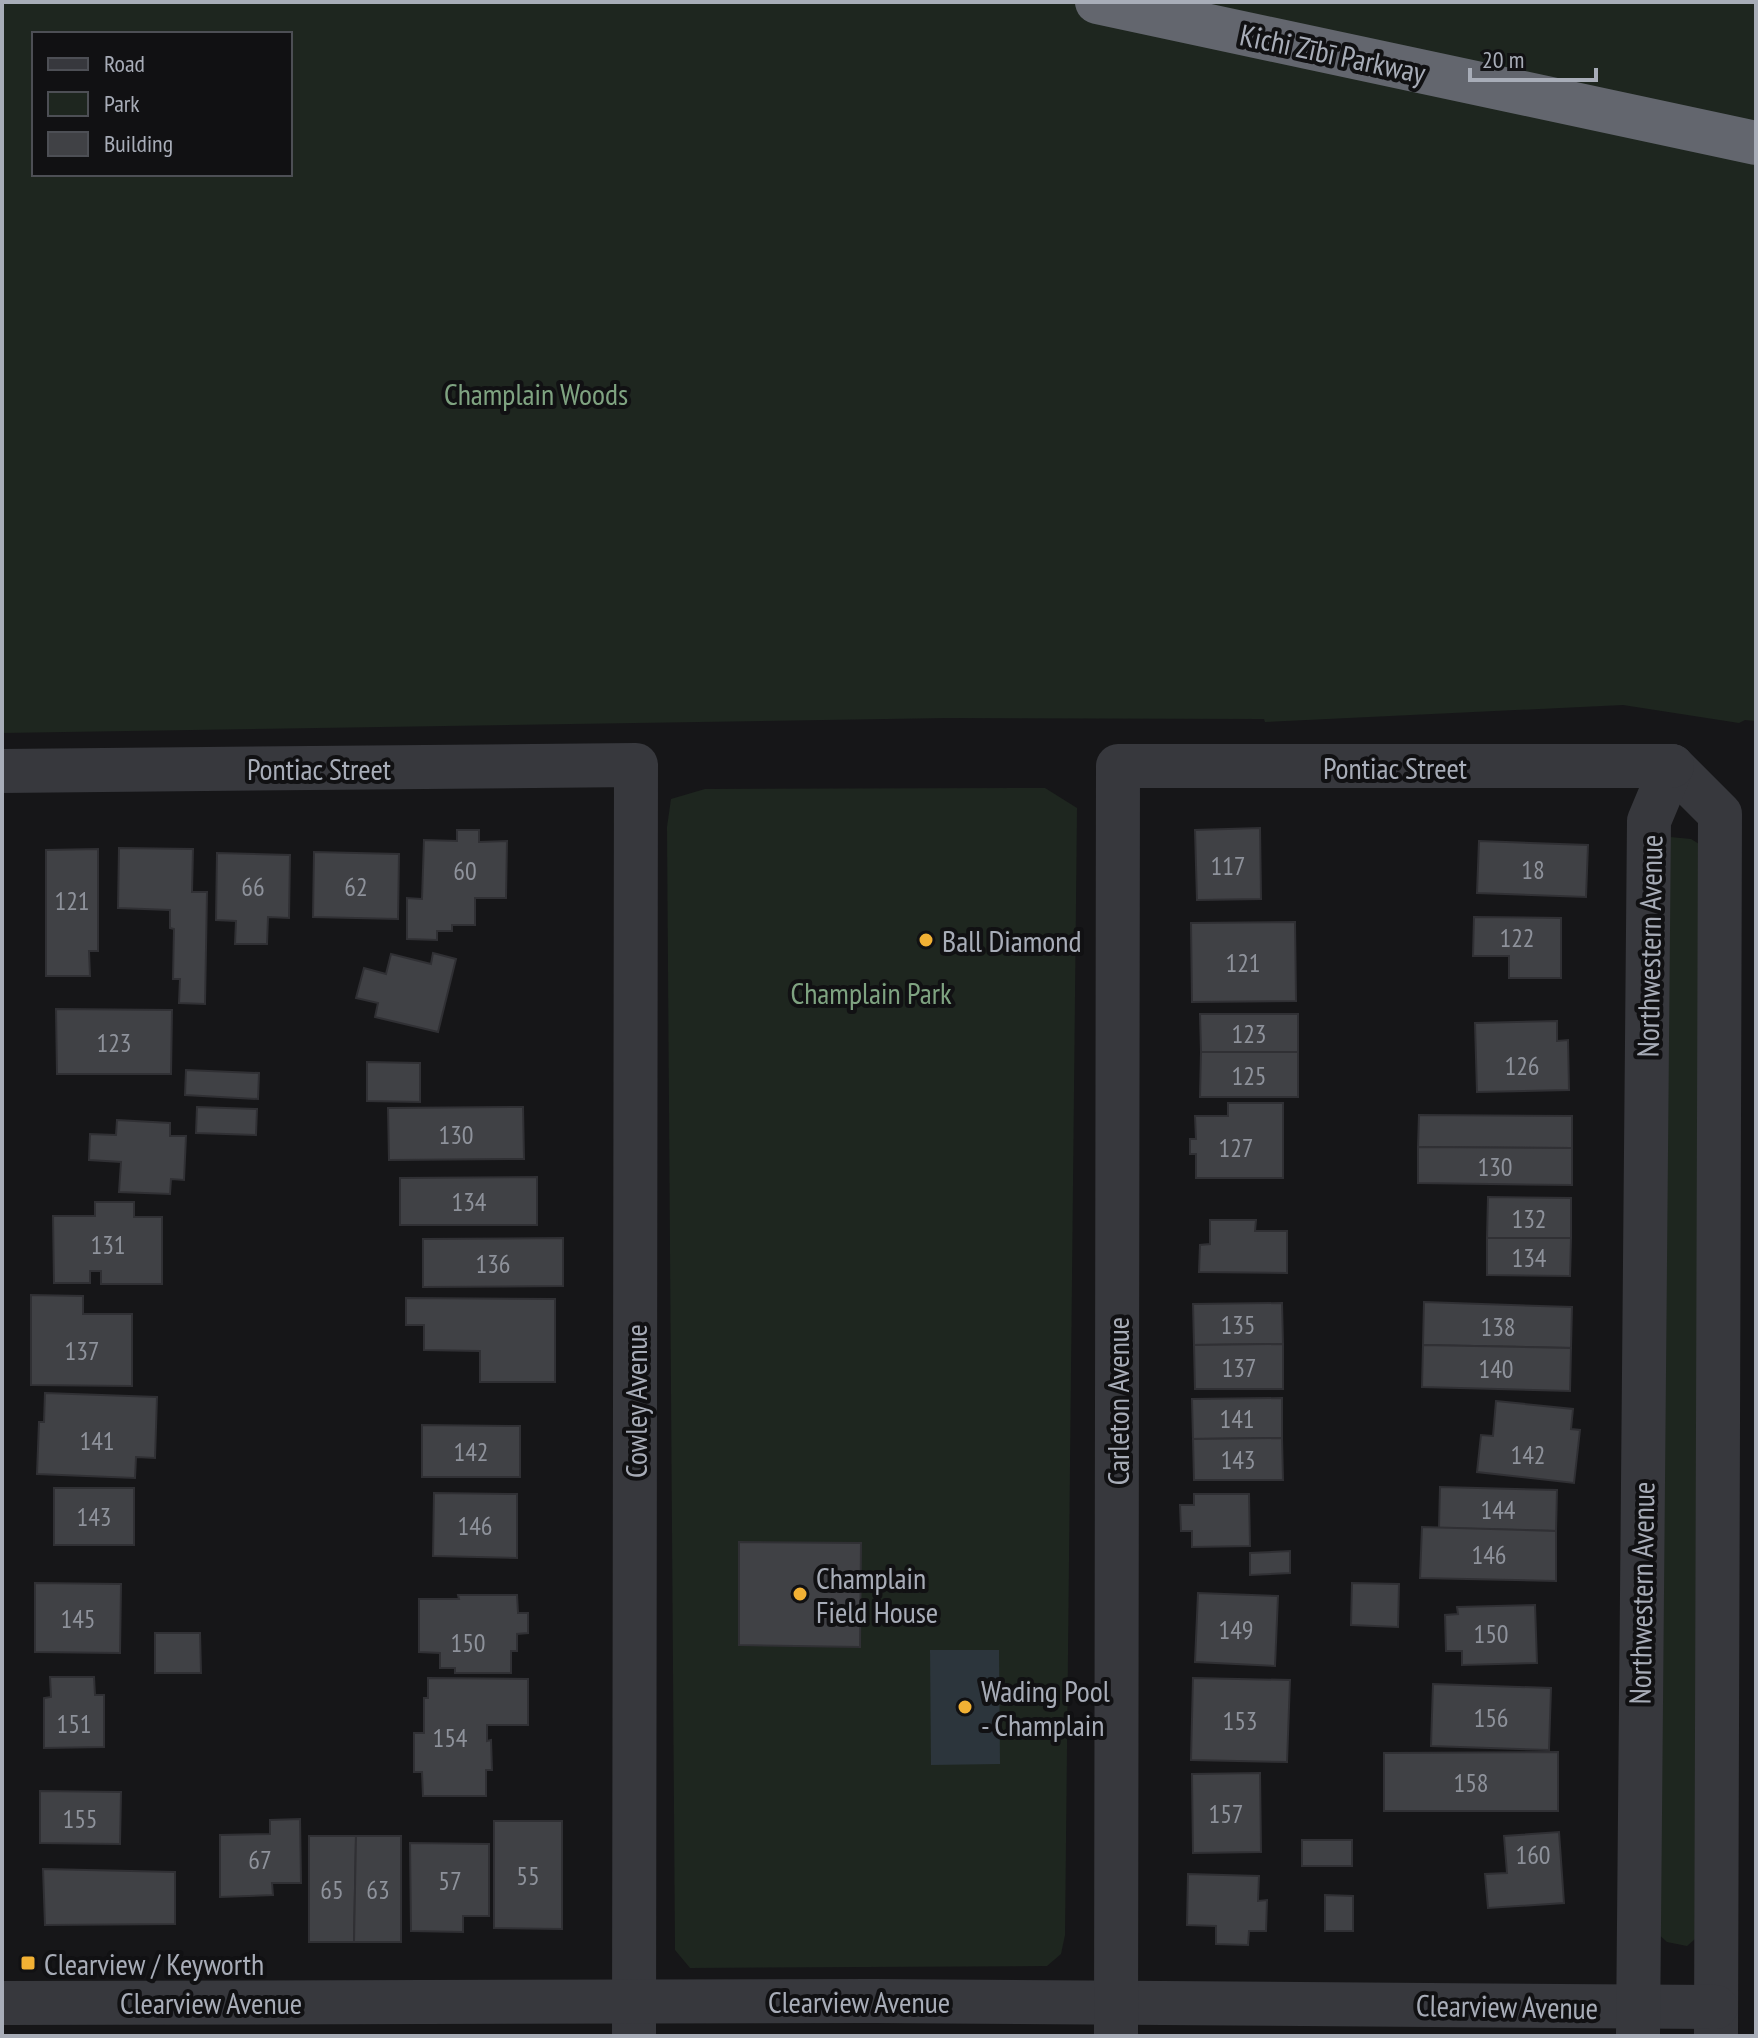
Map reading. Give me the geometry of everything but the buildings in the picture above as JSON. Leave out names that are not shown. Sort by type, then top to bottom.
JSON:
[{"type":"highway","name":"Kichi Zībī Parkway","points":[[1097,2],[1756,143]]},
{"type":"street","name":"Pontiac Street","points":[[2,771],[636,765]]},
{"type":"street","name":"Cowley Avenue","points":[[634,2018],[636,765]]},
{"type":"street","name":"Pontiac Street","points":[[1118,766],[1672,766]]},
{"type":"street","name":"Carleton Avenue","points":[[1116,2019],[1118,766]]},
{"type":"street","name":"Northwestern Avenue","points":[[1638,2021],[1649,821],[1672,766]]},
{"type":"street","points":[[1672,766],[1720,814],[1716,2021]]},
{"type":"street","name":"Clearview Avenue","points":[[2,2003],[634,2018],[1716,2021]]},
{"type":"green space","name":"Champlain Woods","points":[[2,2],[1756,2],[1756,721],[1739,723],[1623,705],[1265,722],[1264,719],[947,718],[2,733]]},
{"type":"green space","name":"Champlain Park","points":[[1045,788],[1077,808],[1065,1935],[1061,1954],[1047,1966],[690,1968],[675,1950],[667,827],[671,799],[705,789]]},
{"type":"green space","points":[[1670,837],[1691,839],[1704,847],[1703,1932],[1687,1946],[1667,1942],[1655,1931]]},
{"type":"shaded area","name":"Wading Pool - Champlain","points":[[930,1650],[999,1650],[1000,1764],[931,1765]]},
{"type":"place","name":"Ball Diamond","points":[[926,940]]},
{"type":"place","name":"Champlain Field House","points":[[800,1594]]},
{"type":"place","name":"Wading Pool - Champlain","points":[[965,1707]]},
{"type":"place","name":"Clearview / Keyworth","points":[[28,1963]]}]
